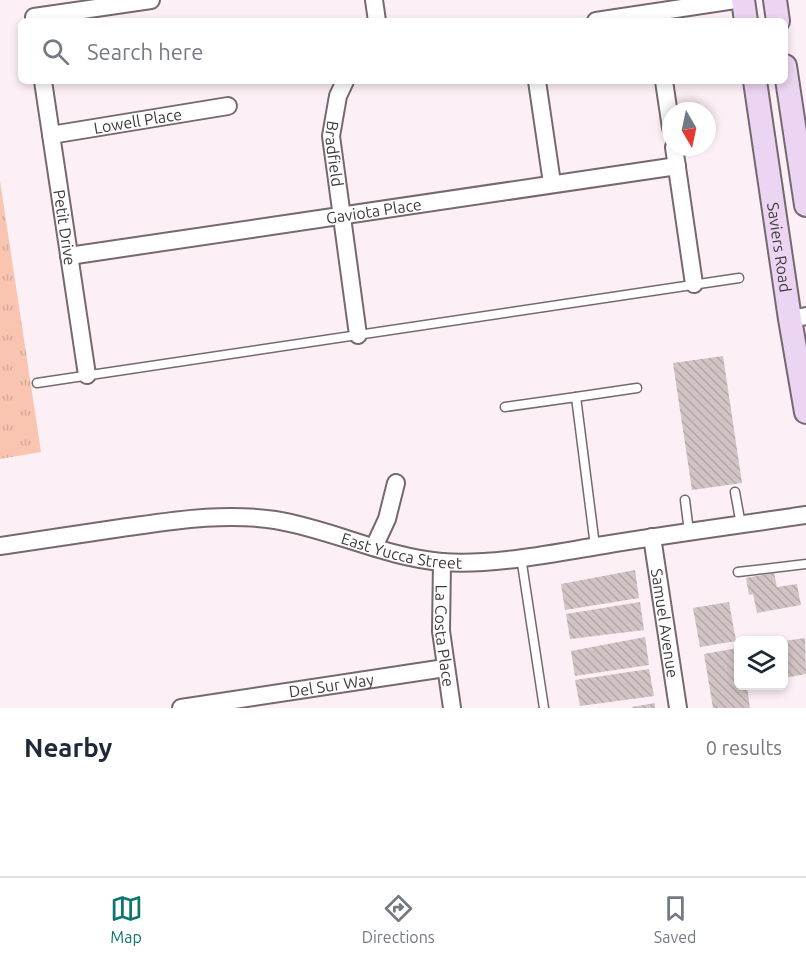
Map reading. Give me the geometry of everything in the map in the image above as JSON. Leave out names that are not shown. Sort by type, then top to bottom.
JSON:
[{"type":"main road","points":[[743,0],[746,18]]},
{"type":"main road","points":[[775,0],[778,18]]},
{"type":"main road","name":"Saviers Road","points":[[756,84],[798,317],[806,412]]},
{"type":"main road","name":"Saviers Road","points":[[788,84],[806,205]]},
{"type":"street","points":[[32,0],[34,18]]},
{"type":"street","points":[[40,18],[151,0]]},
{"type":"street","points":[[374,0],[377,18]]},
{"type":"street","points":[[631,18],[654,16],[735,0]]},
{"type":"street","name":"Petit Drive","points":[[43,84],[87,375]]},
{"type":"street","name":"Bradfield","points":[[344,84],[338,96],[330,136],[358,335]]},
{"type":"street","points":[[537,84],[552,183]]},
{"type":"street","points":[[664,84],[667,102]]},
{"type":"street","name":"Lowell Place","points":[[51,135],[228,106]]},
{"type":"street","points":[[675,156],[694,284]]},
{"type":"street","name":"Gaviota Place","points":[[69,256],[677,166]]},
{"type":"street","points":[[374,547],[387,519],[396,483]]},
{"type":"street","name":"East Yucca Street","points":[[0,546],[165,522],[233,516],[306,526],[406,556],[442,562],[521,557],[806,515]]},
{"type":"street","name":"Samuel Avenue","points":[[652,537],[678,708]]},
{"type":"street","name":"La Costa Place","points":[[442,562],[441,631],[452,708]]},
{"type":"street","name":"Del Sur Way","points":[[181,708],[445,668]]},
{"type":"lane","points":[[37,382],[739,278]]},
{"type":"lane","points":[[505,407],[637,388]]},
{"type":"lane","points":[[576,397],[595,546]]},
{"type":"lane","points":[[735,492],[741,525]]},
{"type":"lane","points":[[685,500],[689,532]]},
{"type":"lane","points":[[521,557],[544,708]]},
{"type":"lane","points":[[738,572],[806,564]]},
{"type":"green space","points":[[0,181],[41,452],[0,459]]},
{"type":"building","points":[[723,356],[742,483],[692,490],[673,363]]},
{"type":"building","points":[[635,570],[639,598],[565,610],[561,584]]},
{"type":"building","points":[[774,573],[777,587],[797,584],[801,605],[757,613],[753,594],[749,595],[746,578]]},
{"type":"building","points":[[640,602],[644,630],[570,639],[566,614]]},
{"type":"building","points":[[729,602],[734,641],[700,647],[693,608]]},
{"type":"building","points":[[645,637],[649,665],[575,676],[571,651]]},
{"type":"building","points":[[805,638],[806,674],[788,677],[788,640]]},
{"type":"building","points":[[734,649],[734,690],[748,690],[750,708],[713,708],[704,654]]},
{"type":"building","points":[[649,669],[654,696],[580,706],[575,680]]},
{"type":"building","points":[[655,703],[655,708],[632,708],[632,707]]}]
